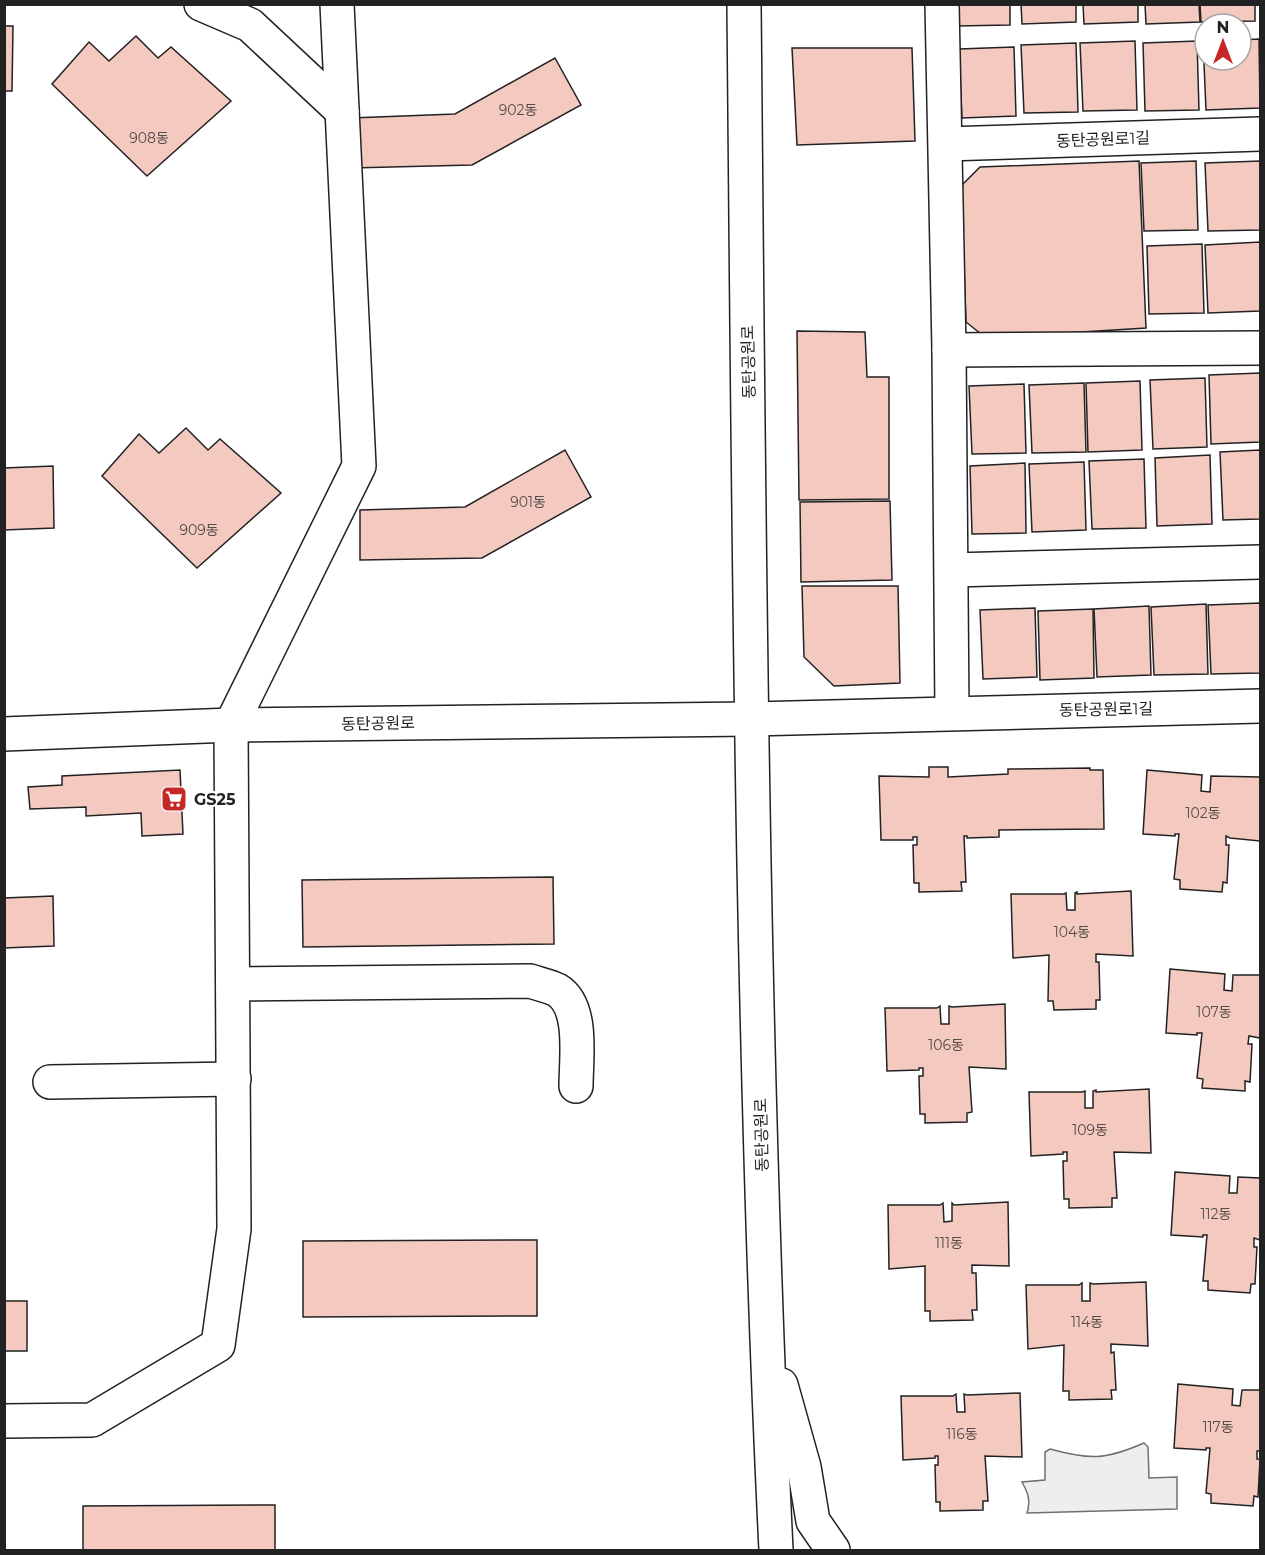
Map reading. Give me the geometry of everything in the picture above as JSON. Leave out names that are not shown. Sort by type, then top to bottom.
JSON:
[{"type":"street","points":[[201,4],[250,25],[342,111]]},
{"type":"street","points":[[4,1421],[92,1420],[218,1345],[234,1230],[231,725],[359,466],[337,4]]},
{"type":"street","name":"동탄공원로","points":[[744,4],[752,719],[765,1328],[776,1551]]},
{"type":"street","points":[[942,4],[952,570],[951,713]]},
{"type":"street","name":"동탄공원로1길","points":[[946,144],[1260,134]]},
{"type":"street","points":[[949,350],[1260,348]]},
{"type":"street","points":[[952,570],[1260,562]]},
{"type":"street","name":"동탄공원로1길","points":[[752,719],[1260,706]]},
{"type":"street","name":"동탄공원로","points":[[4,734],[231,725],[752,719]]},
{"type":"street","points":[[233,984],[530,981],[557,991],[569,1002],[576,1019],[576,1086]]},
{"type":"street","points":[[50,1082],[234,1079]]},
{"type":"street","points":[[765,1328],[804,1467],[813,1521],[833,1551]]},
{"type":"shaded area","points":[[1144,1443],[1148,1447],[1149,1478],[1177,1477],[1177,1509],[1027,1513],[1028,1497],[1022,1482],[1045,1480],[1045,1452],[1050,1449],[1076,1455],[1097,1456],[1118,1453]]},
{"type":"building","points":[[956,4],[1010,4],[1010,25],[956,26]]},
{"type":"building","points":[[1021,4],[1076,4],[1076,22],[1022,24]]},
{"type":"building","points":[[1083,4],[1138,4],[1138,22],[1084,24]]},
{"type":"building","points":[[1145,4],[1199,4],[1199,12],[1193,12],[1193,22],[1146,24]]},
{"type":"building","points":[[1200,4],[1255,4],[1255,21],[1253,21],[1253,12],[1200,12]]},
{"type":"building","points":[[4,26],[13,26],[12,91],[4,91]]},
{"type":"building","points":[[136,36],[158,58],[171,47],[231,101],[147,176],[52,84],[89,42],[109,61]]},
{"type":"building","points":[[1253,39],[1259,39],[1260,108],[1206,110],[1204,72],[1253,72]]},
{"type":"building","points":[[1135,41],[1137,110],[1083,111],[1080,43]]},
{"type":"building","points":[[1193,41],[1193,72],[1198,72],[1199,110],[1145,111],[1143,43]]},
{"type":"building","points":[[1076,43],[1078,112],[1024,113],[1021,45]]},
{"type":"building","points":[[1014,47],[1016,116],[962,118],[959,49]]},
{"type":"building","points":[[792,48],[912,48],[915,141],[797,145]]},
{"type":"building","points":[[555,58],[581,105],[472,165],[351,168],[351,118],[455,114]]},
{"type":"building","points":[[1139,161],[1146,328],[986,338],[966,322],[961,186],[980,167]]},
{"type":"building","points":[[1196,161],[1198,230],[1144,231],[1141,163]]},
{"type":"building","points":[[1260,161],[1260,230],[1208,231],[1205,163]]},
{"type":"building","points":[[1260,242],[1260,311],[1208,313],[1205,245]]},
{"type":"building","points":[[1202,244],[1204,313],[1149,314],[1147,246]]},
{"type":"building","points":[[797,331],[865,332],[867,377],[889,377],[889,499],[799,500]]},
{"type":"building","points":[[1260,373],[1260,442],[1211,444],[1209,375]]},
{"type":"building","points":[[1205,378],[1207,447],[1153,449],[1150,380]]},
{"type":"building","points":[[1140,381],[1142,450],[1088,452],[1086,383]]},
{"type":"building","points":[[1084,383],[1086,452],[1032,453],[1029,385]]},
{"type":"building","points":[[1024,384],[1026,453],[972,454],[969,386]]},
{"type":"building","points":[[186,428],[208,450],[220,439],[281,493],[197,568],[102,476],[139,434],[159,453]]},
{"type":"building","points":[[565,450],[591,497],[482,558],[360,560],[360,510],[465,507]]},
{"type":"building","points":[[1260,450],[1260,519],[1223,520],[1220,452]]},
{"type":"building","points":[[1210,455],[1212,524],[1157,526],[1155,458]]},
{"type":"building","points":[[1144,459],[1146,528],[1092,529],[1089,461]]},
{"type":"building","points":[[1084,462],[1086,530],[1032,532],[1029,464]]},
{"type":"building","points":[[1025,463],[1026,533],[972,534],[970,466]]},
{"type":"building","points":[[53,466],[54,528],[4,530],[4,468]]},
{"type":"building","points":[[890,501],[892,580],[801,582],[800,502]]},
{"type":"building","points":[[802,586],[898,586],[900,683],[834,686],[804,657]]},
{"type":"building","points":[[1260,603],[1260,673],[1211,674],[1208,605]]},
{"type":"building","points":[[1206,604],[1208,674],[1154,675],[1151,607]]},
{"type":"building","points":[[1149,606],[1151,675],[1097,677],[1094,609]]},
{"type":"building","points":[[1035,608],[1037,677],[983,679],[980,610]]},
{"type":"building","points":[[1093,609],[1094,678],[1040,680],[1038,611]]},
{"type":"building","points":[[929,767],[948,767],[948,777],[1008,774],[1008,769],[1090,768],[1090,770],[1103,770],[1104,829],[999,830],[999,837],[967,838],[964,836],[966,882],[961,882],[962,891],[919,892],[919,883],[914,883],[913,845],[917,845],[917,837],[913,837],[913,840],[881,840],[879,776],[929,777]]},
{"type":"building","points":[[180,770],[183,834],[142,836],[141,813],[86,816],[86,807],[30,809],[28,787],[62,785],[62,776]]},
{"type":"building","points":[[1147,770],[1202,775],[1201,791],[1210,792],[1211,776],[1260,777],[1260,841],[1226,836],[1226,845],[1229,845],[1227,883],[1223,882],[1222,892],[1180,889],[1180,880],[1174,879],[1179,834],[1175,836],[1143,834]]},
{"type":"building","points":[[553,877],[554,944],[303,947],[302,880]]},
{"type":"building","points":[[1131,891],[1133,956],[1096,954],[1096,962],[1099,962],[1100,1000],[1096,1000],[1096,1009],[1054,1010],[1053,1001],[1048,1001],[1049,955],[1013,958],[1011,894],[1066,893],[1067,910],[1075,910],[1075,893],[1077,892],[1077,894]]},
{"type":"building","points":[[53,896],[54,946],[4,948],[4,898]]},
{"type":"building","points":[[1170,969],[1225,974],[1224,990],[1232,991],[1233,975],[1260,975],[1260,1038],[1249,1036],[1248,1044],[1252,1044],[1250,1082],[1245,1081],[1245,1091],[1202,1088],[1203,1079],[1197,1078],[1202,1033],[1197,1033],[1197,1035],[1166,1033]]},
{"type":"building","points":[[1005,1004],[1006,1069],[969,1067],[972,1112],[967,1113],[967,1122],[925,1123],[925,1114],[920,1114],[919,1076],[923,1076],[923,1068],[887,1071],[885,1008],[937,1008],[940,1006],[941,1024],[949,1024],[949,1006]]},
{"type":"building","points":[[1149,1089],[1151,1153],[1114,1152],[1117,1198],[1112,1198],[1112,1207],[1069,1208],[1069,1199],[1064,1199],[1063,1161],[1067,1161],[1067,1152],[1031,1156],[1029,1092],[1085,1091],[1085,1108],[1093,1108],[1093,1091]]},
{"type":"building","points":[[1175,1172],[1230,1176],[1229,1193],[1237,1193],[1238,1177],[1260,1178],[1260,1240],[1254,1238],[1254,1247],[1257,1247],[1255,1284],[1251,1284],[1250,1293],[1208,1290],[1208,1281],[1203,1281],[1207,1235],[1203,1237],[1171,1235]]},
{"type":"building","points":[[1008,1202],[1009,1266],[972,1265],[972,1273],[976,1273],[977,1310],[972,1310],[973,1320],[930,1321],[930,1311],[925,1311],[925,1266],[889,1269],[888,1205],[940,1205],[943,1203],[944,1222],[952,1221],[952,1203],[954,1205]]},
{"type":"building","points":[[537,1240],[537,1316],[303,1317],[303,1241]]},
{"type":"building","points":[[1146,1282],[1148,1346],[1111,1344],[1111,1353],[1114,1352],[1116,1390],[1111,1390],[1112,1399],[1069,1400],[1069,1391],[1063,1391],[1064,1345],[1028,1349],[1026,1285],[1079,1285],[1082,1283],[1082,1301],[1090,1301],[1090,1283]]},
{"type":"building","points":[[4,1301],[27,1301],[27,1351],[4,1351]]},
{"type":"building","points":[[1178,1384],[1233,1389],[1232,1405],[1240,1406],[1242,1390],[1260,1390],[1260,1451],[1257,1451],[1257,1459],[1260,1459],[1258,1497],[1254,1496],[1253,1506],[1211,1503],[1211,1494],[1206,1493],[1210,1448],[1206,1450],[1174,1448]]},
{"type":"building","points":[[1020,1393],[1022,1457],[985,1456],[988,1501],[983,1501],[983,1510],[940,1511],[940,1502],[936,1502],[935,1465],[938,1465],[938,1456],[903,1460],[901,1396],[953,1396],[956,1394],[957,1412],[965,1412],[964,1394]]},
{"type":"building","points":[[275,1505],[275,1550],[83,1550],[83,1506]]},
{"type":"place","name":"GS25","points":[[174,799]]}]
